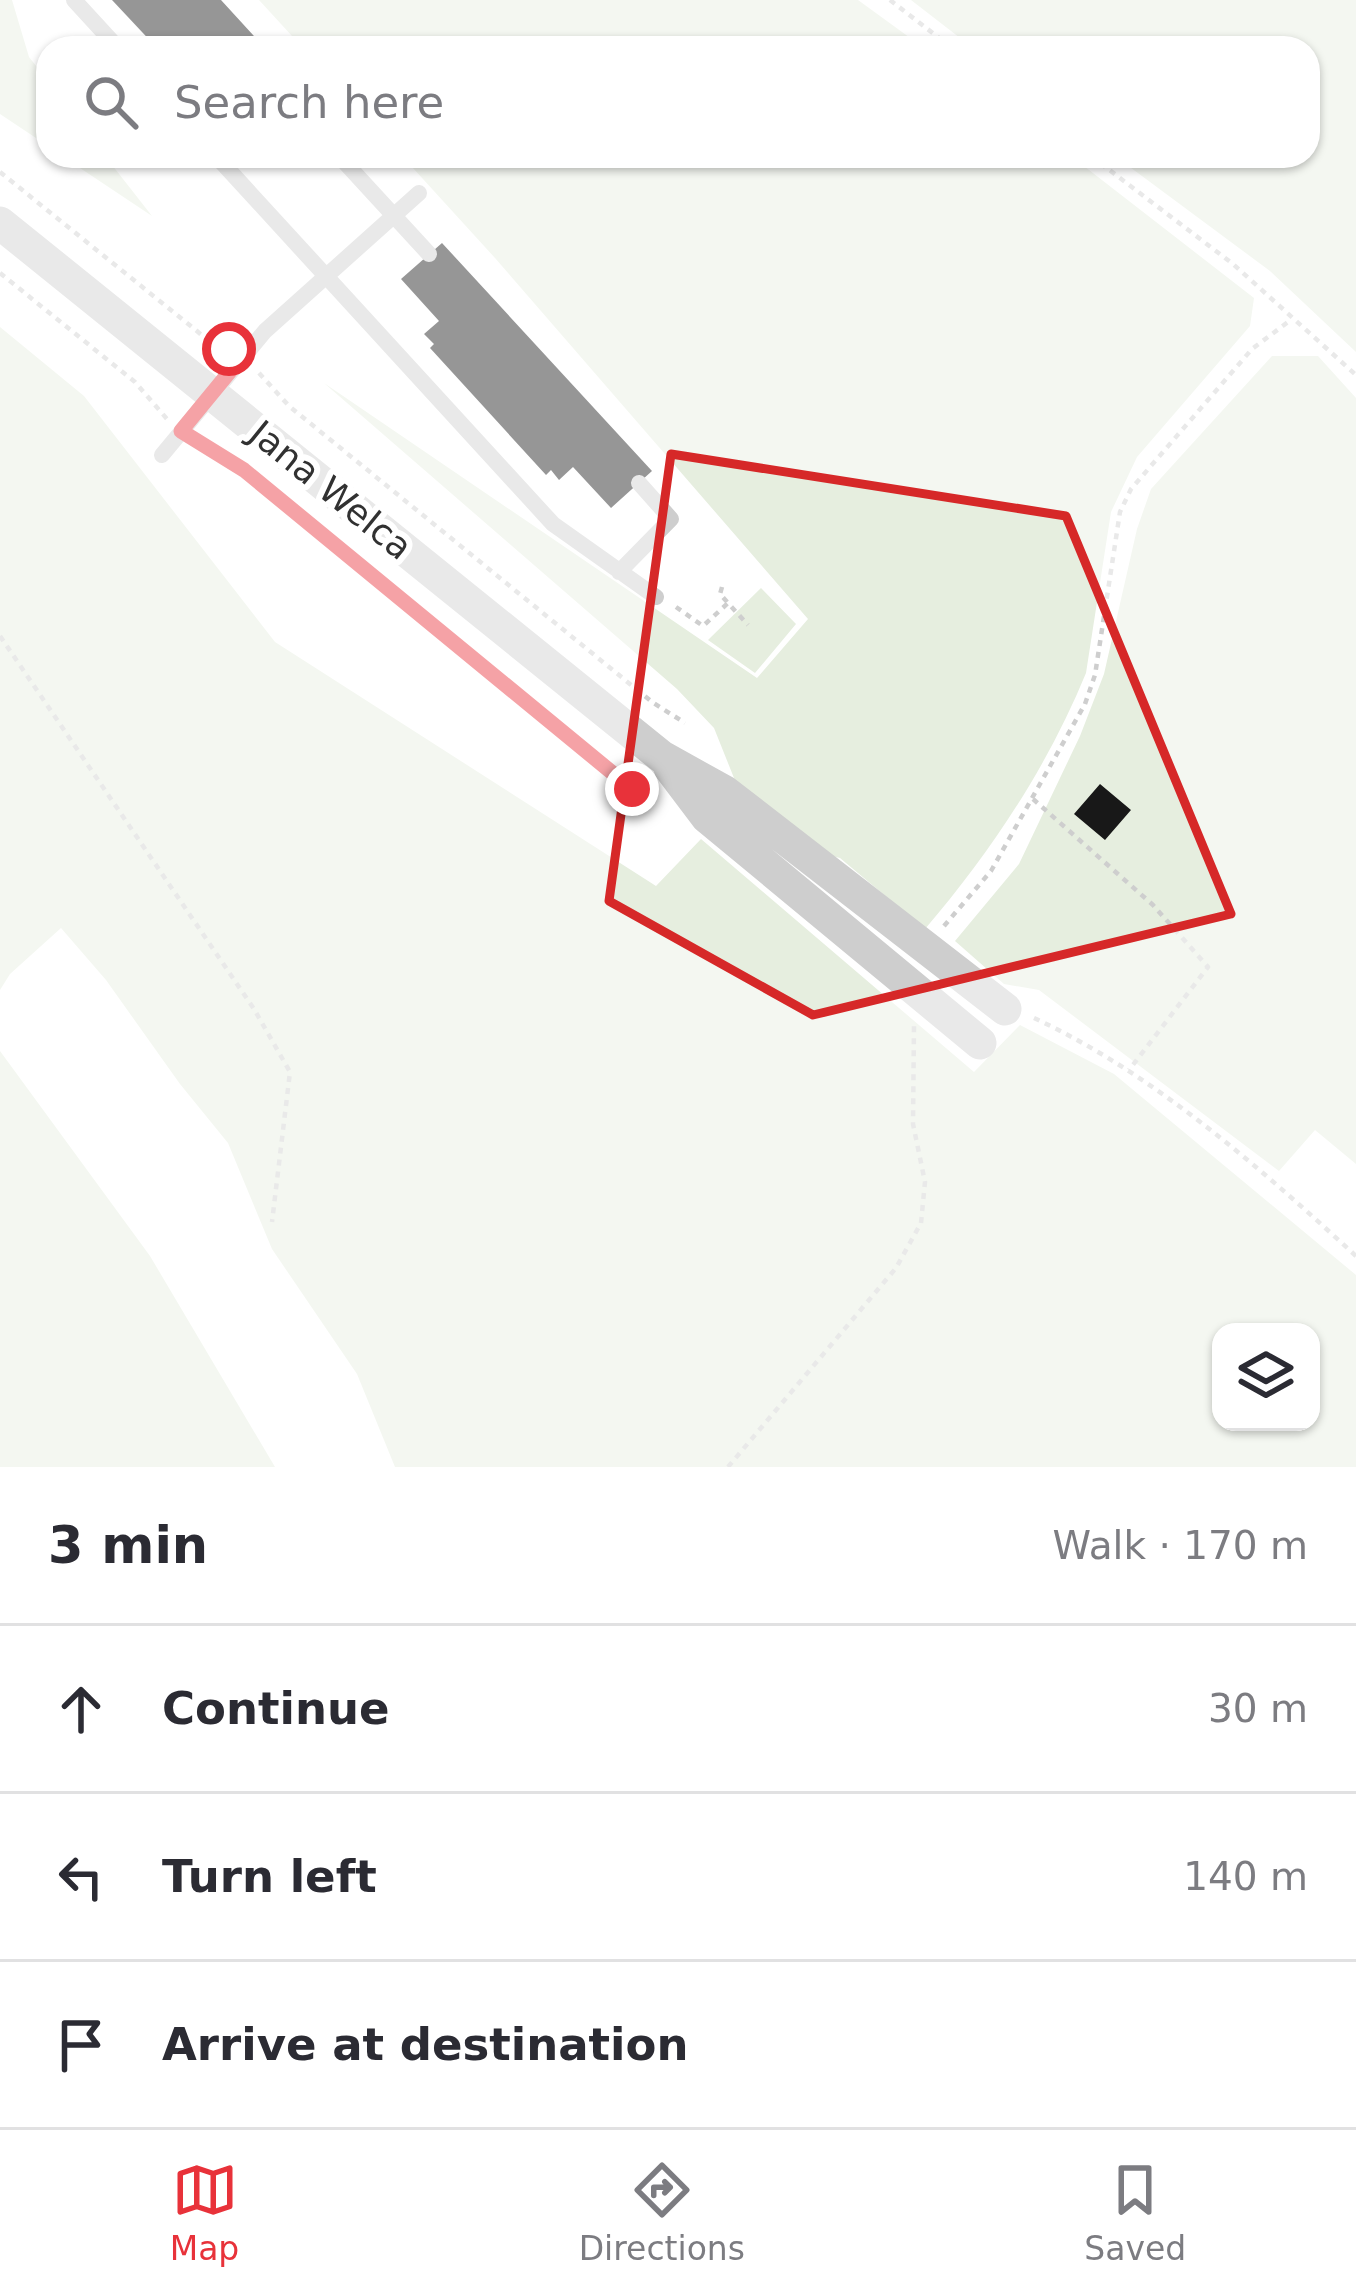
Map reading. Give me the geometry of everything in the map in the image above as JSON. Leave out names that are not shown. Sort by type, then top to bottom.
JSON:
[{"type":"street","name":"Jana Welca","points":[[0,223],[662,757],[725,792],[1005,1009]]},
{"type":"street","name":"Jana Welca","points":[[662,757],[707,818],[980,1043]]},
{"type":"lane","points":[[74,0],[107,36]]},
{"type":"lane","points":[[227,168],[553,524],[663,600]]},
{"type":"lane","points":[[350,168],[429,254]]},
{"type":"lane","points":[[162,455],[241,358],[419,193]]},
{"type":"lane","points":[[619,572],[671,519],[639,483]]},
{"type":"path","points":[[890,0],[936,36]]},
{"type":"path","points":[[1107,168],[1233,264],[1356,375]]},
{"type":"path","points":[[0,172],[193,328],[241,358],[289,406],[652,702],[685,723]]},
{"type":"path","points":[[0,273],[135,382],[181,431],[244,470],[632,789]]},
{"type":"path","points":[[926,948],[991,871],[1085,704],[1095,675],[1120,512],[1131,490],[1252,349],[1292,319]]},
{"type":"path","points":[[722,587],[720,594],[748,625]]},
{"type":"path","points":[[663,600],[703,626],[728,604]]},
{"type":"path","points":[[0,636],[254,1009],[290,1072],[272,1222]]},
{"type":"path","points":[[1033,799],[1154,905],[1208,968],[1129,1071]]},
{"type":"path","points":[[728,1467],[896,1268],[920,1223],[925,1183],[913,1124],[915,990]]},
{"type":"path","points":[[1005,1009],[1066,1034],[1129,1071],[1288,1193],[1356,1256]]},
{"type":"highlighted area","points":[[671,454],[1066,516],[1231,914],[813,1015],[609,901]]},
{"type":"green space","points":[[0,0],[12,0],[36,66],[36,138],[0,114]]},
{"type":"green space","points":[[259,0],[858,0],[908,36],[292,36]]},
{"type":"green space","points":[[911,0],[1356,0],[1356,352],[1270,271],[1131,168],[1320,168],[1320,36],[958,36]]},
{"type":"green space","points":[[80,168],[114,168],[152,216]]},
{"type":"green space","points":[[413,168],[1086,168],[1254,298],[1250,326],[1137,457],[1111,512],[1086,673],[1071,708],[1016,807],[925,929],[840,858],[819,853],[738,788],[714,728],[677,689],[324,383],[757,678],[808,619]]},
{"type":"green space","points":[[0,327],[84,396],[275,642],[656,886],[701,839],[974,1072],[1020,1025],[1114,1074],[1356,1275],[1356,1467],[395,1467],[357,1374],[272,1249],[228,1143],[106,980],[61,928],[10,974],[0,990]]},
{"type":"green space","points":[[1272,356],[1318,356],[1356,398],[1356,1164],[1315,1130],[1279,1171],[1039,990],[1004,984],[955,941],[1019,864],[1080,736],[1104,674],[1137,529],[1151,489]]},
{"type":"green space","points":[[761,588],[796,624],[755,673],[708,640]]},
{"type":"green space","points":[[0,1051],[150,1256],[275,1467],[0,1467]]},
{"type":"building","points":[[112,0],[221,0],[254,36],[146,36]]},
{"type":"building","points":[[442,243],[652,471],[611,508],[573,467],[559,480],[551,470],[546,475],[430,348],[434,344],[424,334],[439,321],[401,279]]},
{"type":"building","points":[[1100,784],[1131,810],[1105,840],[1074,814]]},
{"type":"route","points":[[229,349],[241,358],[181,431],[244,470],[632,789]]}]
